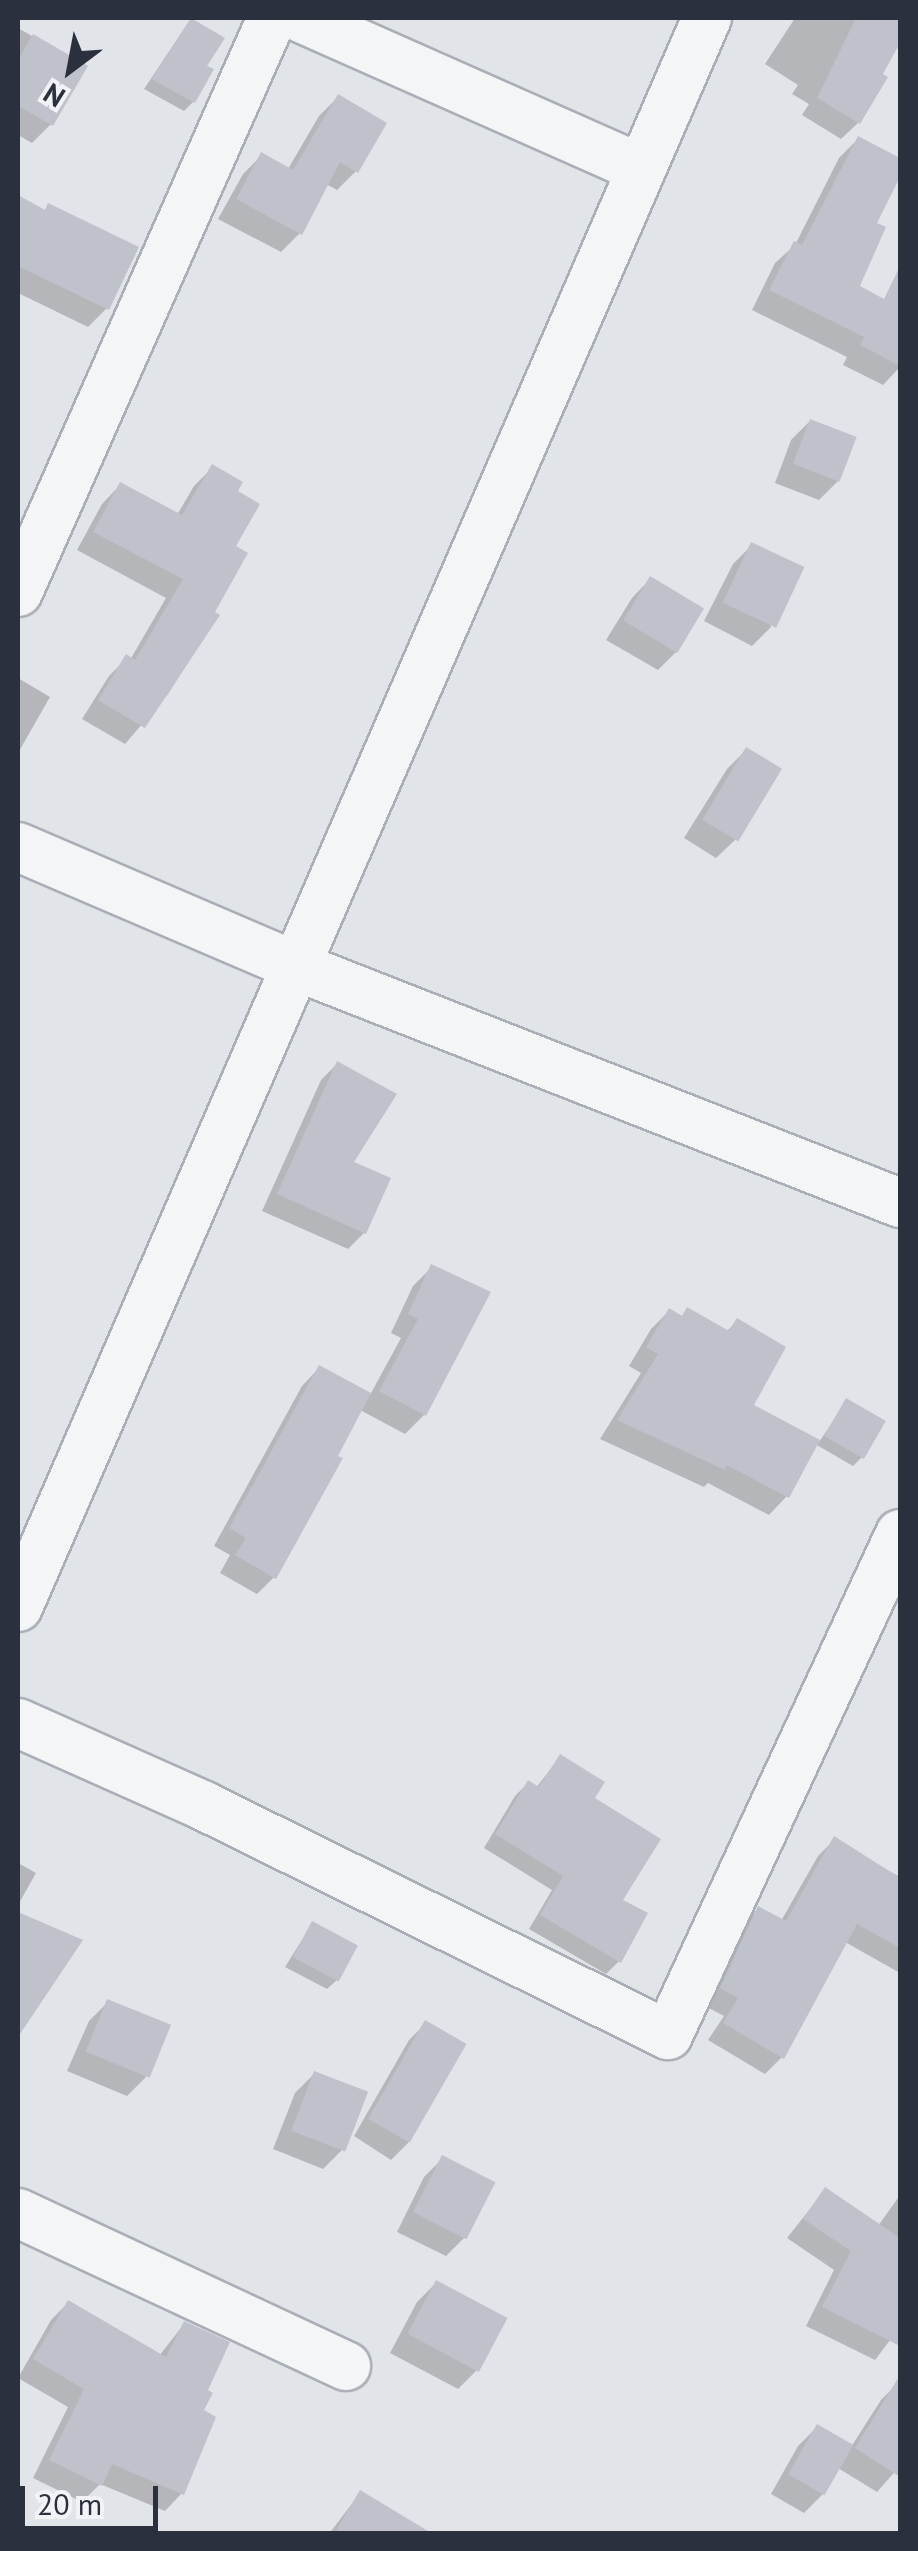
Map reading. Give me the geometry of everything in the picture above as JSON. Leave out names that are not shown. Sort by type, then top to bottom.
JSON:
[{"type":"street","points":[[18,592],[272,18]]},
{"type":"street","points":[[301,18],[641,169]]},
{"type":"street","points":[[18,1607],[293,965],[707,18]]},
{"type":"street","points":[[18,847],[293,965],[900,1203]]},
{"type":"street","points":[[18,1722],[204,1806],[668,2036],[900,1534]]},
{"type":"street","points":[[18,2213],[346,2366]]},
{"type":"building","points":[[191,18],[225,38],[207,66],[214,69],[195,103],[151,79]]},
{"type":"building","points":[[856,18],[900,18],[900,43],[883,74],[888,77],[860,124],[817,98]]},
{"type":"building","points":[[33,34],[88,66],[53,126],[18,106],[18,60]]},
{"type":"building","points":[[338,94],[387,123],[358,173],[340,162],[302,235],[236,199],[261,152],[293,170]]},
{"type":"building","points":[[858,136],[900,158],[900,177],[877,223],[886,227],[860,286],[884,299],[900,266],[900,366],[860,345],[864,337],[769,290],[794,241],[802,245]]},
{"type":"building","points":[[18,195],[45,210],[48,203],[139,247],[109,310],[18,266]]},
{"type":"building","points":[[810,419],[857,437],[839,482],[793,464]]},
{"type":"building","points":[[212,464],[243,482],[238,491],[260,504],[236,546],[248,553],[215,612],[220,615],[145,728],[98,700],[126,654],[135,660],[183,579],[93,532],[120,482],[182,515]]},
{"type":"building","points":[[751,542],[804,567],[776,628],[723,603]]},
{"type":"building","points":[[650,576],[704,608],[677,653],[623,621]]},
{"type":"building","points":[[746,747],[782,769],[738,841],[702,820]]},
{"type":"building","points":[[337,1061],[397,1094],[354,1162],[391,1178],[366,1234],[277,1194]]},
{"type":"building","points":[[431,1264],[491,1292],[426,1416],[379,1391],[418,1319],[408,1314]]},
{"type":"building","points":[[687,1307],[729,1331],[737,1318],[786,1347],[754,1405],[820,1440],[789,1498],[727,1465],[725,1470],[617,1420],[658,1354],[646,1347],[669,1308],[682,1316]]},
{"type":"building","points":[[319,1365],[371,1393],[338,1456],[343,1458],[276,1579],[235,1555],[246,1538],[229,1528]]},
{"type":"building","points":[[846,1398],[886,1421],[864,1459],[824,1436]]},
{"type":"building","points":[[560,1754],[605,1782],[595,1798],[661,1839],[623,1900],[648,1913],[621,1963],[540,1915],[563,1876],[495,1834],[528,1780],[539,1787]]},
{"type":"building","points":[[834,1836],[900,1878],[900,1948],[857,1924],[784,2059],[723,2023],[738,1998],[720,1988],[758,1906],[786,1921]]},
{"type":"building","points":[[18,1912],[83,1940],[18,2037]]},
{"type":"building","points":[[312,1921],[358,1945],[339,1982],[293,1957]]},
{"type":"building","points":[[107,1999],[171,2025],[150,2078],[86,2052]]},
{"type":"building","points":[[425,2020],[467,2044],[410,2143],[368,2119]]},
{"type":"building","points":[[314,2071],[368,2092],[345,2152],[291,2131]]},
{"type":"building","points":[[442,2155],[495,2182],[466,2239],[413,2212]]},
{"type":"building","points":[[825,2187],[900,2238],[900,2346],[822,2307],[851,2251],[803,2219]]},
{"type":"building","points":[[436,2280],[508,2318],[479,2372],[407,2334]]},
{"type":"building","points":[[68,2300],[166,2357],[184,2321],[230,2342],[208,2390],[213,2393],[204,2410],[216,2417],[184,2495],[112,2464],[102,2486],[49,2460],[84,2389],[33,2359]]},
{"type":"building","points":[[900,2375],[900,2477],[855,2448]]},
{"type":"building","points":[[817,2424],[853,2445],[824,2495],[788,2474]]},
{"type":"building","points":[[360,2490],[433,2534],[334,2534]]}]
